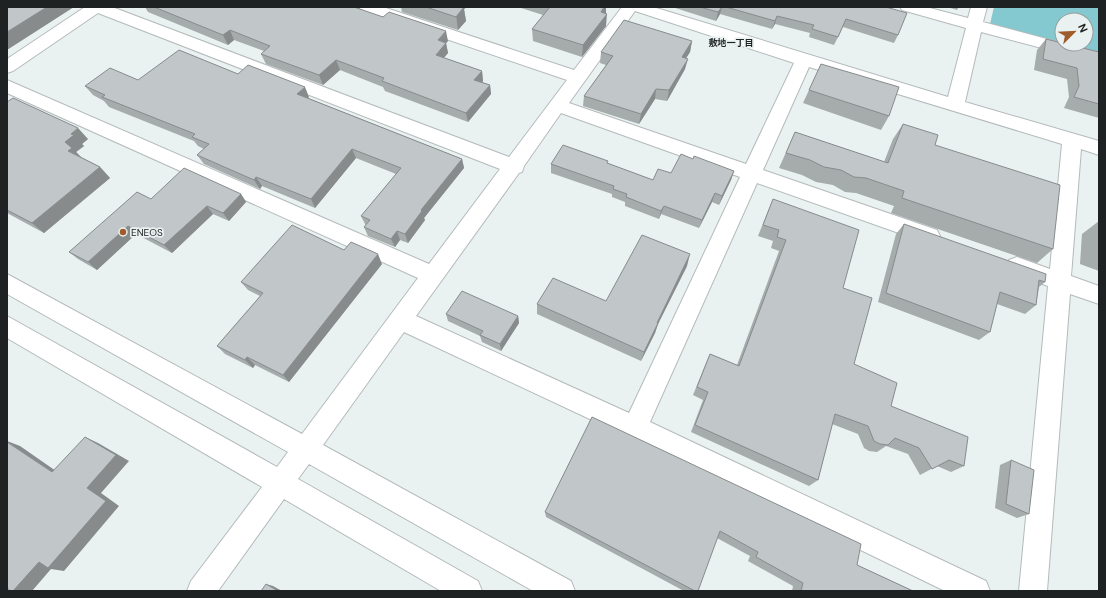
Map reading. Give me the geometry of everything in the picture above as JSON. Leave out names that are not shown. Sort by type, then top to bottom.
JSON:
[{"type":"street","points":[[7,67],[97,7],[515,167]]},
{"type":"street","points":[[367,7],[579,78]]},
{"type":"street","points":[[201,591],[402,320],[433,275],[515,167],[630,7]]},
{"type":"street","points":[[637,7],[804,60],[1099,148]]},
{"type":"street","points":[[908,7],[1099,58]]},
{"type":"street","points":[[955,105],[979,7]]},
{"type":"street","points":[[635,428],[804,60]]},
{"type":"street","points":[[7,86],[433,275]]},
{"type":"street","points":[[559,106],[947,242]]},
{"type":"street","points":[[1034,591],[1072,140]]},
{"type":"street","points":[[1000,260],[1099,295]]},
{"type":"street","points":[[7,283],[561,591]]},
{"type":"street","points":[[402,320],[635,428],[976,591]]},
{"type":"street","points":[[7,326],[468,591]]},
{"type":"shaded area","points":[[994,7],[1099,7],[1099,53],[1094,52],[1094,12],[1054,12],[1054,41],[990,24]]},
{"type":"building","points":[[7,7],[47,7],[7,32]]},
{"type":"building","points":[[154,7],[354,7],[383,17],[389,12],[446,31],[438,40],[446,43],[436,55],[482,71],[474,80],[490,85],[466,113],[382,81],[384,78],[336,60],[319,75],[261,54],[270,46],[230,30],[223,35]]},
{"type":"building","points":[[426,7],[464,7],[456,17]]},
{"type":"building","points":[[550,7],[604,7],[601,12],[607,14],[583,45],[532,29]]},
{"type":"building","points":[[700,7],[722,7],[718,12]]},
{"type":"building","points":[[726,7],[886,7],[907,13],[898,35],[846,19],[838,37],[812,29],[814,25],[777,16],[775,21]]},
{"type":"building","points":[[624,20],[692,41],[682,57],[688,59],[669,90],[656,89],[641,114],[584,96],[613,56],[601,52]]},
{"type":"building","points":[[1046,39],[1054,41],[1054,52],[1094,52],[1094,51],[1099,52],[1099,104],[1074,97],[1079,86],[1077,68],[1043,59]]},
{"type":"building","points":[[179,50],[238,74],[248,65],[305,87],[297,94],[462,159],[421,210],[422,211],[405,234],[397,231],[391,239],[364,227],[370,220],[361,216],[401,168],[352,149],[311,199],[256,177],[254,180],[197,155],[209,144],[192,137],[195,134],[102,97],[105,95],[85,86],[110,68],[138,80]]},
{"type":"building","points":[[821,64],[899,87],[889,116],[809,90]]},
{"type":"building","points":[[13,98],[78,128],[71,134],[74,135],[65,142],[72,148],[68,151],[100,167],[32,223],[7,210],[7,102]]},
{"type":"building","points":[[903,124],[938,135],[935,145],[1060,185],[1053,249],[902,198],[904,191],[866,178],[854,177],[841,170],[824,167],[810,160],[786,153],[795,132],[888,163]]},
{"type":"building","points":[[563,145],[608,161],[607,163],[653,180],[658,169],[671,173],[681,154],[693,159],[694,156],[734,171],[722,196],[715,193],[702,220],[664,206],[661,211],[626,197],[627,194],[613,189],[614,186],[551,164]]},
{"type":"building","points":[[184,168],[241,194],[223,213],[207,206],[164,245],[128,226],[88,262],[69,252],[137,192],[151,199]]},
{"type":"building","points":[[773,199],[859,230],[843,288],[872,298],[854,364],[897,383],[891,406],[968,437],[964,466],[949,460],[932,469],[919,448],[895,438],[888,445],[880,444],[874,441],[868,426],[835,414],[818,480],[695,425],[708,392],[697,387],[710,354],[739,366],[786,240],[777,237],[779,230],[763,225]]},
{"type":"building","points":[[904,224],[1046,274],[1045,282],[1039,280],[1036,305],[1000,292],[990,332],[886,293]]},
{"type":"building","points":[[292,225],[344,250],[351,242],[378,254],[283,375],[247,357],[245,360],[217,346],[263,293],[241,282]]},
{"type":"building","points":[[642,235],[690,254],[644,352],[537,304],[553,278],[606,301]]},
{"type":"building","points":[[462,291],[518,316],[500,344],[480,335],[483,331],[446,314]]},
{"type":"building","points":[[592,417],[861,544],[857,565],[913,591],[801,591],[803,583],[756,557],[758,552],[720,531],[698,591],[695,591],[545,512]]},
{"type":"building","points":[[85,437],[116,455],[87,488],[106,501],[48,568],[39,562],[13,591],[11,591],[7,588],[7,442],[52,472]]},
{"type":"building","points":[[1011,460],[1034,470],[1029,514],[1006,504]]},
{"type":"building","points":[[266,584],[278,591],[261,591]]},
{"type":"place","name":"ENEOS","points":[[123,232]]},
{"type":"district","name":"敷地一丁目","points":[[731,43]]}]
